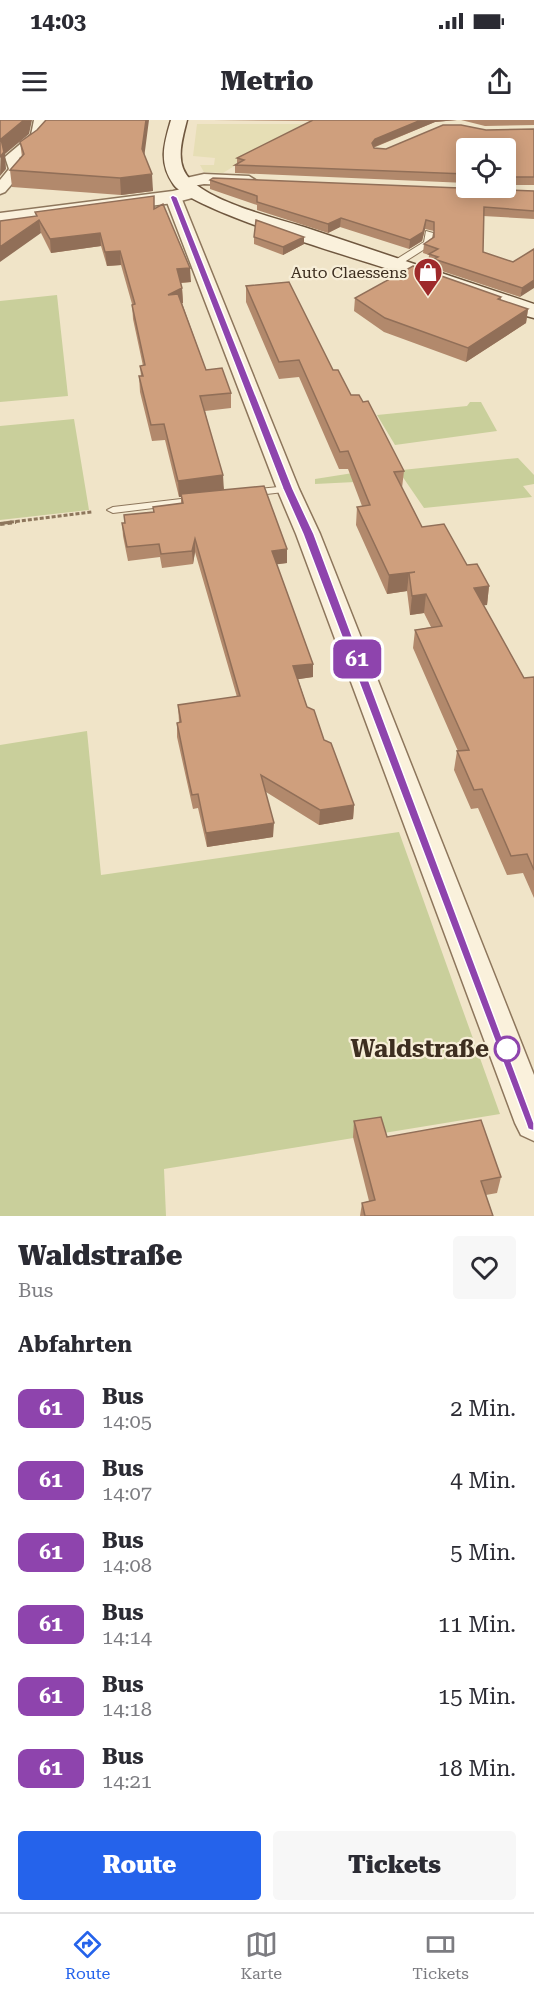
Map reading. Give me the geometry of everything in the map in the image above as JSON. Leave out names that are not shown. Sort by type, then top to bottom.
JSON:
[{"type":"main road","points":[[179,120],[171,149],[172,163],[183,191]]},
{"type":"main road","points":[[0,219],[183,191],[253,217],[534,311]]},
{"type":"street","points":[[0,189],[17,170],[12,157],[33,145],[40,133],[38,128],[41,120]]},
{"type":"street","points":[[264,181],[204,179],[183,191],[288,489],[321,567],[534,1123]]},
{"type":"lane","points":[[395,264],[428,243],[429,233]]},
{"type":"lane","points":[[242,494],[288,489]]},
{"type":"lane","points":[[113,510],[207,499]]},
{"type":"path","points":[[0,524],[113,510]]},
{"type":"shaded area","points":[[197,124],[313,124],[260,150],[223,173],[204,172],[200,165],[214,165],[215,158],[193,156]]},
{"type":"green space","points":[[57,295],[68,396],[0,402],[0,301]]},
{"type":"green space","points":[[470,402],[481,402],[497,431],[395,445],[377,415],[467,406]]},
{"type":"green space","points":[[74,419],[89,510],[0,520],[0,426]]},
{"type":"green space","points":[[518,458],[534,475],[534,484],[523,486],[532,497],[424,508],[400,473],[355,482],[315,484],[315,479],[391,467],[402,470]]},
{"type":"green space","points":[[87,731],[101,875],[399,832],[500,1114],[164,1169],[166,1216],[0,1216],[0,745]]},
{"type":"building","points":[[0,120],[24,120],[1,139],[4,152],[0,157]]},
{"type":"building","points":[[46,120],[146,120],[142,149],[152,174],[120,178],[10,170],[24,154],[20,142],[37,130]]},
{"type":"building","points":[[313,120],[421,120],[375,139],[372,143],[374,148],[386,149],[443,125],[461,125],[486,130],[534,129],[534,177],[516,177],[516,138],[456,138],[456,174],[235,165],[244,160],[237,158]]},
{"type":"building","points":[[213,178],[456,188],[456,198],[516,198],[516,190],[534,191],[534,211],[484,207],[483,252],[513,262],[534,249],[534,280],[522,288],[434,259],[438,257],[429,254],[438,249],[424,244],[434,237],[434,222],[426,220],[423,232],[410,240],[341,218],[328,224],[257,202],[257,196],[210,180]]},
{"type":"building","points":[[154,196],[154,209],[163,204],[190,268],[177,269],[182,288],[168,295],[178,294],[206,370],[222,368],[231,393],[200,396],[223,475],[178,481],[164,424],[151,425],[139,376],[143,376],[140,366],[145,365],[132,305],[135,304],[120,251],[105,252],[100,233],[50,239],[39,220],[0,247],[0,221],[37,216],[35,212]]},
{"type":"building","points":[[256,220],[304,237],[283,247],[254,237]]},
{"type":"building","points":[[413,266],[528,309],[468,348],[385,318],[355,298]]},
{"type":"building","points":[[289,282],[333,370],[338,370],[351,395],[359,395],[363,402],[368,401],[404,471],[394,472],[422,527],[444,524],[467,565],[477,564],[489,586],[474,588],[524,678],[534,677],[534,870],[527,854],[511,856],[482,789],[474,790],[457,751],[469,750],[415,630],[442,626],[426,594],[412,596],[409,573],[415,572],[389,575],[357,507],[370,505],[348,451],[340,452],[299,360],[279,362],[246,286]]},
{"type":"building","points":[[264,486],[287,549],[272,551],[313,664],[293,666],[307,707],[314,710],[324,740],[331,743],[354,805],[320,810],[261,775],[274,823],[206,833],[198,794],[192,795],[188,777],[177,723],[181,722],[178,705],[240,696],[195,539],[192,551],[161,554],[159,544],[127,547],[122,523],[125,523],[124,515],[154,512],[153,507],[183,503],[181,494]]},
{"type":"building","points":[[381,1117],[387,1137],[481,1120],[501,1177],[481,1181],[493,1216],[365,1216],[362,1203],[375,1200],[354,1121]]},
{"type":"bus line","name":"61","points":[[173,197],[288,489],[308,534],[534,1123]]},
{"type":"place","name":"Auto Claessens","points":[[428,298]]},
{"type":"place","name":"Waldstraße","points":[[507,1049]]}]
